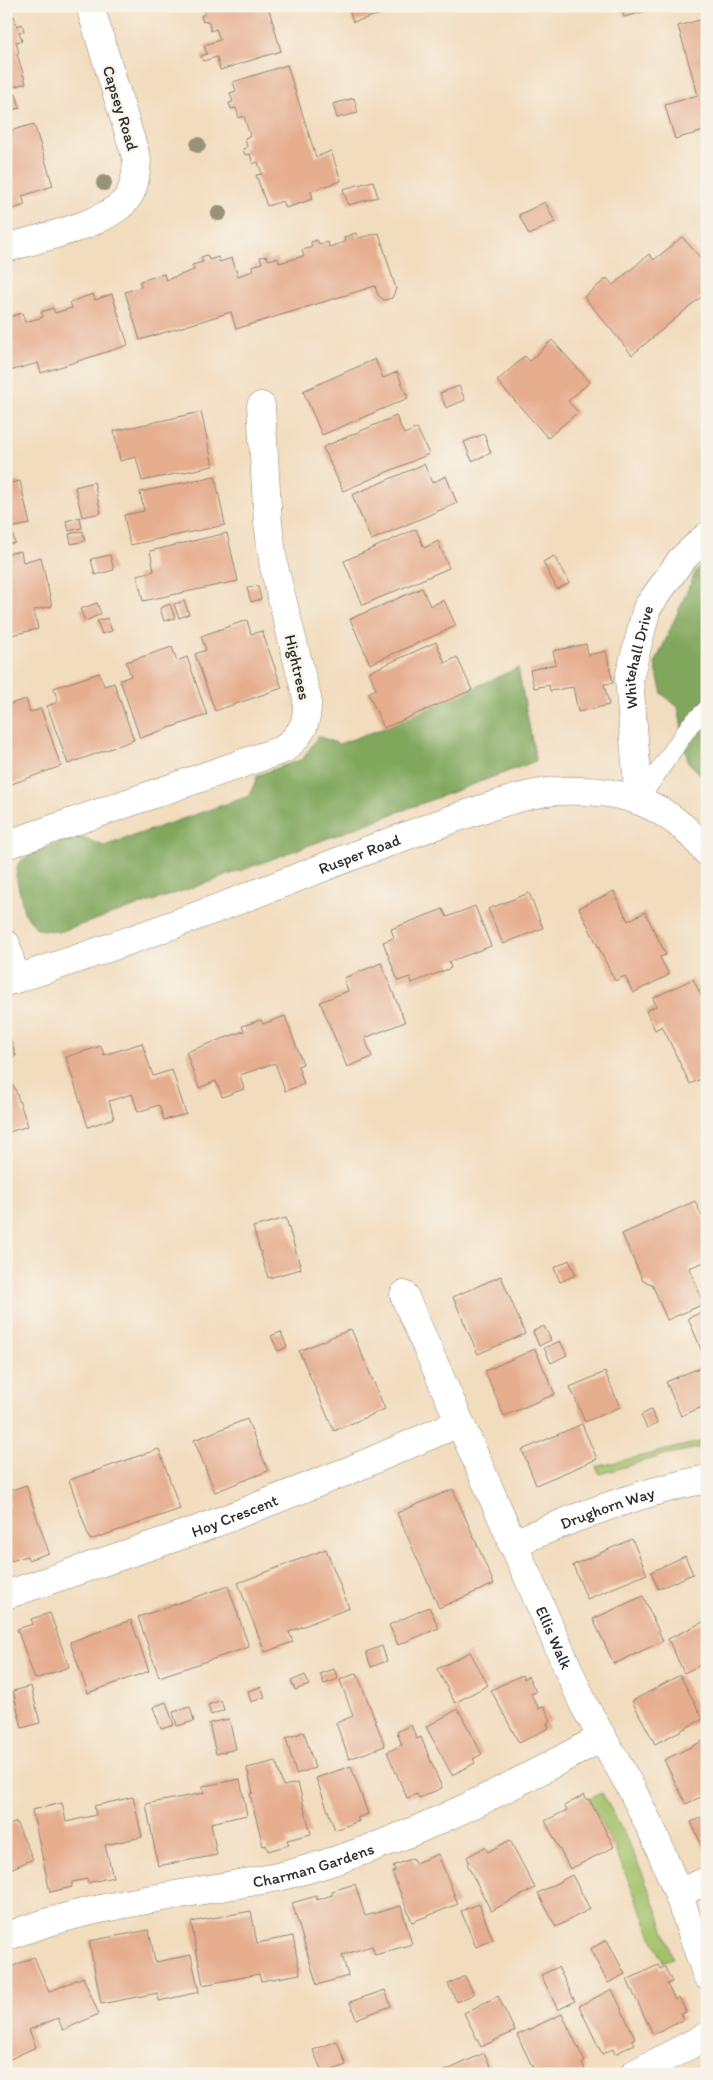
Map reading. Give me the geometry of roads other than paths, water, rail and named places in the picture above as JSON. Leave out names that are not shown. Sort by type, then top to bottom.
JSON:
[{"type":"street","name":"Capsey Road","points":[[6,248],[96,220],[111,212],[126,199],[135,181],[137,160],[90,6]]},
{"type":"street","name":"Hightrees","points":[[6,844],[284,749],[298,736],[308,717],[307,698],[274,567],[268,523],[261,406]]},
{"type":"street","name":"Whitehall Drive","points":[[639,800],[629,678],[647,608],[681,560],[707,536]]},
{"type":"street","name":"Rusper Road","points":[[10,981],[134,940],[394,840],[511,800],[559,791],[608,792],[639,800],[672,817],[707,852]]},
{"type":"street","points":[[6,944],[10,981]]},
{"type":"street","name":"Ellis Walk","points":[[404,1295],[584,1705],[631,1788],[655,1837],[678,1893],[707,1976]]},
{"type":"street","name":"Hoy Crescent","points":[[6,1595],[200,1529],[348,1471],[460,1422]]},
{"type":"street","name":"Drughorn Way","points":[[512,1544],[620,1500],[671,1486],[707,1479]]},
{"type":"street","name":"Charman Gardens","points":[[6,1938],[75,1916],[286,1875],[352,1855],[429,1826],[487,1799],[601,1738]]},
{"type":"street","points":[[678,1893],[707,1881]]},
{"type":"street","points":[[634,2074],[707,2036]]},
{"type":"lane","points":[[639,800],[690,725],[707,709]]}]
